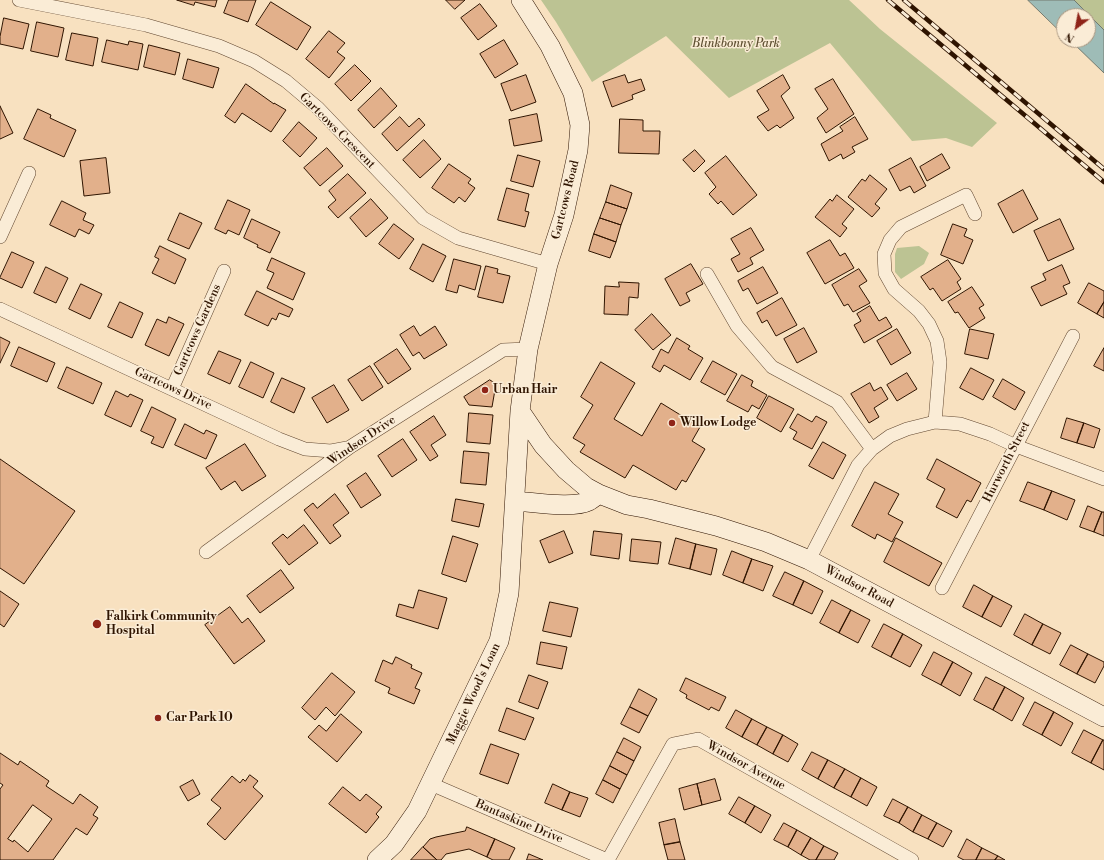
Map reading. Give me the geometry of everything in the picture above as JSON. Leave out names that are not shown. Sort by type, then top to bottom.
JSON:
[{"type":"street","name":"Gartcows Crescent","points":[[19,0],[146,25],[219,46],[254,61],[286,81],[318,108],[423,218],[458,238],[548,264]]},
{"type":"street","name":"Gartcows Road","points":[[520,411],[528,348],[548,264],[564,215],[578,150],[580,126],[573,93],[550,46],[521,0]]},
{"type":"street","points":[[0,237],[29,173]]},
{"type":"street","points":[[935,422],[940,362],[937,341],[929,324],[919,311],[894,289],[885,273],[884,254],[890,240],[901,227],[966,195],[975,214]]},
{"type":"street","name":"Gartcows Gardens","points":[[172,389],[224,271]]},
{"type":"street","points":[[708,274],[738,326],[772,367],[837,402],[872,450]]},
{"type":"street","name":"Gartcows Drive","points":[[0,309],[279,439],[305,449],[332,451],[350,447]]},
{"type":"street","name":"Hurworth Street","points":[[942,588],[1073,336]]},
{"type":"street","name":"Windsor Drive","points":[[206,552],[350,447],[503,350],[528,348]]},
{"type":"street","name":"Windsor Road","points":[[520,411],[543,445],[566,470],[586,487],[599,494],[626,505],[649,509],[716,526],[766,542],[809,560],[1104,717]]},
{"type":"street","name":"Maggie Wood's Loan","points":[[377,860],[394,844],[417,811],[499,641],[509,593],[516,501],[520,411]]},
{"type":"street","points":[[809,560],[858,465],[872,450],[890,436],[907,429],[935,422],[960,424],[990,434],[1016,446],[1104,479]]},
{"type":"street","points":[[516,501],[570,505],[589,501],[599,494]]},
{"type":"street","name":"Windsor Avenue","points":[[608,860],[673,744],[698,739],[912,860]]},
{"type":"street","name":"Bantaskine Drive","points":[[431,784],[608,860]]},
{"type":"green space","name":"Blinkbonny Park","points":[[541,0],[849,0],[880,29],[997,123],[972,147],[946,138],[912,141],[830,43],[729,98],[666,36],[592,82]]},
{"type":"green space","points":[[1074,0],[1104,0],[1104,30],[1096,22],[1096,8],[1082,8]]},
{"type":"green space","points":[[919,246],[929,253],[924,264],[901,279],[895,272],[895,254],[897,248]]},
{"type":"water","points":[[1028,0],[1074,0],[1082,8],[1056,8],[1056,27]]},
{"type":"water","points":[[1096,22],[1104,30],[1104,73],[1078,48],[1096,48]]},
{"type":"building","points":[[177,0],[217,0],[215,7],[195,2],[194,5]]},
{"type":"building","points":[[229,0],[256,0],[248,22],[224,13]]},
{"type":"building","points":[[446,0],[465,0],[455,9]]},
{"type":"building","points":[[271,2],[311,27],[297,50],[256,25]]},
{"type":"building","points":[[480,4],[497,26],[478,40],[461,18]]},
{"type":"building","points":[[4,18],[29,24],[23,49],[0,44]]},
{"type":"building","points":[[37,22],[64,28],[58,57],[31,51]]},
{"type":"building","points":[[329,31],[345,43],[337,52],[345,58],[329,78],[306,59]]},
{"type":"building","points":[[72,33],[98,38],[93,66],[66,60]]},
{"type":"building","points":[[107,40],[128,45],[129,41],[143,44],[138,70],[102,62]]},
{"type":"building","points":[[504,40],[518,64],[495,78],[480,54]]},
{"type":"building","points":[[149,45],[180,53],[175,75],[144,67]]},
{"type":"building","points":[[188,59],[219,68],[213,88],[183,79]]},
{"type":"building","points":[[355,65],[371,81],[351,101],[335,84]]},
{"type":"building","points":[[526,75],[536,102],[511,111],[501,84]]},
{"type":"building","points":[[625,75],[628,83],[641,79],[645,90],[632,95],[633,99],[612,107],[603,82]]},
{"type":"building","points":[[783,75],[790,88],[781,96],[794,118],[780,128],[777,125],[768,131],[757,117],[769,110],[757,91]]},
{"type":"building","points":[[833,79],[854,114],[826,133],[817,118],[828,109],[815,89]]},
{"type":"building","points":[[246,84],[274,104],[286,110],[271,132],[242,113],[235,123],[225,116]]},
{"type":"building","points":[[381,88],[397,106],[374,128],[358,110]]},
{"type":"building","points":[[0,106],[13,133],[0,139]]},
{"type":"building","points":[[38,109],[51,115],[50,118],[76,130],[64,157],[24,139]]},
{"type":"building","points":[[537,114],[542,141],[514,146],[509,120]]},
{"type":"building","points":[[400,117],[409,127],[419,118],[425,125],[397,151],[382,134]]},
{"type":"building","points":[[855,117],[868,139],[852,147],[855,152],[843,159],[841,154],[829,161],[821,144],[843,131],[840,127]]},
{"type":"building","points":[[620,119],[643,120],[643,131],[660,131],[659,154],[619,153]]},
{"type":"building","points":[[299,122],[317,138],[300,157],[283,141]]},
{"type":"building","points":[[424,140],[441,159],[420,178],[403,160]]},
{"type":"building","points":[[327,148],[343,166],[320,186],[304,168]]},
{"type":"building","points":[[695,150],[705,161],[694,172],[683,160]]},
{"type":"building","points":[[942,154],[950,168],[927,181],[920,167]]},
{"type":"building","points":[[518,155],[540,161],[533,187],[511,181]]},
{"type":"building","points":[[726,156],[757,195],[733,215],[721,201],[718,204],[709,194],[716,187],[705,173]]},
{"type":"building","points":[[106,158],[110,193],[84,196],[80,161]]},
{"type":"building","points":[[911,158],[926,186],[914,193],[910,186],[900,191],[889,170]]},
{"type":"building","points":[[449,164],[471,179],[468,183],[475,188],[465,202],[459,197],[454,203],[432,188]]},
{"type":"building","points":[[348,174],[366,193],[338,218],[328,207],[336,200],[329,191]]},
{"type":"building","points":[[870,175],[887,189],[875,204],[880,208],[872,217],[848,197],[862,179],[865,181]]},
{"type":"building","points":[[611,185],[632,193],[627,209],[606,202]]},
{"type":"building","points":[[507,188],[529,194],[525,211],[529,212],[525,227],[498,220]]},
{"type":"building","points":[[1023,190],[1038,219],[1013,233],[998,204]]},
{"type":"building","points":[[837,195],[854,209],[842,224],[847,228],[840,237],[815,217],[830,199],[832,201]]},
{"type":"building","points":[[371,199],[388,218],[366,237],[350,218]]},
{"type":"building","points":[[228,200],[250,210],[239,235],[228,230],[226,234],[215,229]]},
{"type":"building","points":[[62,201],[86,213],[83,220],[94,225],[89,234],[79,229],[75,237],[50,225]]},
{"type":"building","points":[[606,202],[627,209],[621,225],[600,218]]},
{"type":"building","points":[[180,213],[202,223],[189,249],[168,240]]},
{"type":"building","points":[[600,218],[621,225],[616,242],[594,234]]},
{"type":"building","points":[[252,219],[280,232],[270,253],[257,247],[258,245],[244,238]]},
{"type":"building","points":[[1060,219],[1074,249],[1048,261],[1034,231]]},
{"type":"building","points":[[394,224],[414,239],[399,259],[379,244]]},
{"type":"building","points":[[953,224],[967,229],[964,236],[973,240],[963,264],[941,255]]},
{"type":"building","points":[[751,228],[764,250],[750,258],[753,264],[738,272],[731,259],[740,254],[731,239]]},
{"type":"building","points":[[594,234],[616,242],[610,258],[589,251]]},
{"type":"building","points":[[830,240],[840,256],[845,253],[854,268],[825,284],[807,253]]},
{"type":"building","points":[[423,244],[446,256],[433,282],[410,269]]},
{"type":"building","points":[[160,246],[186,259],[175,284],[152,273],[159,259],[155,257]]},
{"type":"building","points":[[12,252],[34,262],[22,288],[0,278]]},
{"type":"building","points":[[272,258],[305,273],[293,300],[267,288],[274,273],[267,270]]},
{"type":"building","points":[[454,259],[481,266],[475,290],[459,285],[457,293],[446,290]]},
{"type":"building","points":[[948,260],[961,279],[957,282],[961,289],[942,301],[933,288],[930,290],[921,277]]},
{"type":"building","points":[[691,264],[703,284],[686,293],[690,301],[680,306],[665,279]]},
{"type":"building","points":[[1062,265],[1070,283],[1063,286],[1067,294],[1041,306],[1031,287],[1046,280],[1043,274]]},
{"type":"building","points":[[486,266],[498,269],[497,273],[510,276],[503,303],[478,297]]},
{"type":"building","points":[[46,267],[68,278],[56,303],[34,293]]},
{"type":"building","points":[[763,267],[778,293],[757,304],[748,288],[743,291],[738,281]]},
{"type":"building","points":[[859,269],[867,281],[859,286],[870,303],[853,312],[848,304],[844,306],[832,285]]},
{"type":"building","points":[[619,282],[639,283],[638,298],[629,297],[628,315],[604,314],[605,286],[619,287]]},
{"type":"building","points":[[1089,283],[1104,291],[1104,302],[1097,314],[1078,303]]},
{"type":"building","points":[[81,284],[102,294],[90,319],[69,309]]},
{"type":"building","points":[[972,287],[984,305],[979,308],[985,318],[969,328],[958,312],[955,313],[948,302]]},
{"type":"building","points":[[257,291],[293,309],[289,317],[279,313],[276,320],[272,318],[268,326],[245,315]]},
{"type":"building","points":[[782,298],[797,325],[776,336],[767,320],[762,323],[757,313]]},
{"type":"building","points":[[120,302],[143,313],[132,338],[108,327]]},
{"type":"building","points":[[1104,302],[1104,318],[1097,314]]},
{"type":"building","points":[[870,306],[879,321],[886,317],[892,327],[864,343],[854,325],[861,321],[857,314]]},
{"type":"building","points":[[652,314],[671,335],[653,350],[635,330]]},
{"type":"building","points":[[169,317],[184,324],[169,356],[145,345],[157,319],[166,323]]},
{"type":"building","points":[[414,326],[420,336],[435,326],[447,345],[424,359],[419,352],[413,356],[400,335]]},
{"type":"building","points":[[804,328],[817,352],[797,363],[784,339]]},
{"type":"building","points":[[897,329],[911,353],[891,365],[877,341]]},
{"type":"building","points":[[970,329],[994,334],[988,359],[965,354]]},
{"type":"building","points":[[0,337],[10,342],[0,363]]},
{"type":"building","points":[[677,338],[690,346],[688,349],[703,358],[690,380],[664,365],[660,372],[652,367],[661,349],[668,353]]},
{"type":"building","points":[[19,347],[55,363],[47,382],[11,366]]},
{"type":"building","points":[[1104,348],[1104,371],[1094,366]]},
{"type":"building","points":[[397,349],[411,369],[388,384],[374,364]]},
{"type":"building","points":[[219,351],[241,360],[230,384],[208,374]]},
{"type":"building","points":[[713,361],[737,374],[725,395],[701,382]]},
{"type":"building","points":[[251,362],[274,373],[263,398],[239,387]]},
{"type":"building","name":"Willow Lodge","points":[[601,362],[635,383],[614,419],[642,436],[661,403],[700,427],[692,441],[705,449],[686,482],[682,480],[676,490],[633,465],[625,478],[580,452],[585,445],[573,438],[593,405],[581,397]]},
{"type":"building","points":[[370,366],[383,387],[362,401],[348,380]]},
{"type":"building","points":[[67,367],[102,383],[93,404],[58,388]]},
{"type":"building","points":[[971,368],[994,380],[983,400],[960,388]]},
{"type":"building","points":[[907,373],[917,389],[897,401],[887,385]]},
{"type":"building","points":[[742,375],[753,381],[751,386],[767,395],[759,409],[752,405],[748,412],[727,401]]},
{"type":"building","points":[[282,378],[305,388],[294,413],[271,402]]},
{"type":"building","points":[[1003,379],[1025,392],[1015,410],[993,397]]},
{"type":"building","name":"Urban Hair","points":[[490,380],[496,384],[492,407],[469,405],[464,397]]},
{"type":"building","points":[[870,383],[874,391],[881,387],[888,399],[874,408],[879,417],[869,423],[851,394]]},
{"type":"building","points":[[334,385],[349,410],[327,423],[312,398]]},
{"type":"building","points":[[116,391],[128,397],[130,394],[143,400],[131,427],[105,415]]},
{"type":"building","points":[[769,396],[794,409],[781,432],[757,418]]},
{"type":"building","points":[[152,407],[176,419],[163,448],[151,443],[154,437],[141,431]]},
{"type":"building","points":[[469,413],[493,415],[490,444],[467,442]]},
{"type":"building","points":[[798,414],[812,422],[816,416],[827,422],[812,449],[793,439],[797,432],[790,428]]},
{"type":"building","points":[[434,416],[446,435],[431,445],[438,456],[430,461],[410,432]]},
{"type":"building","points":[[1067,418],[1084,423],[1077,443],[1061,438]]},
{"type":"building","points":[[1084,423],[1100,429],[1094,448],[1077,443]]},
{"type":"building","points":[[185,424],[204,434],[206,430],[217,435],[206,459],[175,445]]},
{"type":"building","points":[[403,439],[417,460],[392,477],[378,456]]},
{"type":"building","points":[[823,442],[846,455],[833,479],[809,466]]},
{"type":"building","points":[[245,444],[266,476],[242,491],[235,481],[221,490],[206,468]]},
{"type":"building","points":[[464,451],[489,453],[486,485],[461,483]]},
{"type":"building","points":[[0,459],[75,511],[24,584],[0,568]]},
{"type":"building","points":[[937,459],[981,483],[971,502],[967,500],[957,518],[936,507],[945,489],[927,479]]},
{"type":"building","points":[[366,473],[381,495],[361,508],[347,486]]},
{"type":"building","points":[[875,482],[899,494],[888,514],[903,522],[892,542],[877,534],[875,539],[852,526]]},
{"type":"building","points":[[1028,482],[1052,491],[1044,510],[1020,501]]},
{"type":"building","points":[[1052,491],[1075,500],[1067,520],[1044,510]]},
{"type":"building","points":[[335,494],[349,513],[333,525],[341,536],[330,544],[304,510],[313,503],[317,508]]},
{"type":"building","points":[[456,499],[484,504],[479,527],[452,521]]},
{"type":"building","points":[[1088,506],[1102,512],[1094,532],[1080,527]]},
{"type":"building","points":[[1102,512],[1104,512],[1104,536],[1094,532]]},
{"type":"building","points":[[304,525],[318,543],[289,565],[272,543],[283,534],[287,538]]},
{"type":"building","points":[[564,531],[573,553],[549,563],[540,541]]},
{"type":"building","points":[[594,531],[622,534],[619,559],[591,555]]},
{"type":"building","points":[[453,536],[478,544],[466,582],[442,574]]},
{"type":"building","points":[[676,538],[696,544],[690,569],[669,564]]},
{"type":"building","points":[[896,538],[942,563],[929,586],[884,562]]},
{"type":"building","points":[[632,539],[661,542],[658,564],[630,561]]},
{"type":"building","points":[[696,544],[717,549],[711,575],[690,569]]},
{"type":"building","points":[[732,551],[752,559],[743,583],[723,575]]},
{"type":"building","points":[[752,559],[773,566],[763,591],[743,583]]},
{"type":"building","points":[[281,570],[294,588],[260,613],[247,596]]},
{"type":"building","points":[[785,572],[804,581],[793,605],[773,596]]},
{"type":"building","points":[[804,581],[823,591],[812,614],[793,605]]},
{"type":"building","points":[[974,585],[993,596],[982,617],[963,607]]},
{"type":"building","points":[[419,590],[447,598],[438,629],[396,616],[399,604],[413,608]]},
{"type":"building","points":[[0,591],[19,604],[4,627],[0,624]]},
{"type":"building","points":[[993,596],[1012,606],[1001,627],[982,617]]},
{"type":"building","points":[[832,600],[851,610],[839,633],[820,623]]},
{"type":"building","points":[[550,602],[578,608],[571,637],[543,631]]},
{"type":"building","points":[[230,607],[242,623],[248,618],[265,641],[234,664],[205,625]]},
{"type":"building","points":[[851,610],[870,620],[858,643],[839,633]]},
{"type":"building","points":[[1025,614],[1043,624],[1032,645],[1014,635]]},
{"type":"building","points":[[884,624],[903,634],[891,657],[872,647]]},
{"type":"building","points":[[1043,624],[1061,633],[1050,654],[1032,645]]},
{"type":"building","points":[[903,634],[922,645],[910,667],[891,657]]},
{"type":"building","points":[[541,642],[567,647],[562,669],[537,664]]},
{"type":"building","points":[[1071,645],[1088,654],[1077,674],[1060,665]]},
{"type":"building","points":[[934,652],[953,662],[941,685],[922,675]]},
{"type":"building","points":[[1088,654],[1104,662],[1104,666],[1095,683],[1077,674]]},
{"type":"building","points":[[396,657],[412,665],[411,668],[422,673],[415,688],[420,690],[414,704],[388,693],[390,688],[375,681],[383,660],[392,664]]},
{"type":"building","points":[[953,662],[972,673],[960,696],[941,685]]},
{"type":"building","points":[[332,673],[355,692],[335,716],[326,707],[315,720],[302,708]]},
{"type":"building","points":[[529,675],[548,682],[538,709],[519,702]]},
{"type":"building","points":[[986,677],[1005,687],[993,710],[974,700]]},
{"type":"building","points":[[686,678],[726,697],[719,711],[711,707],[709,710],[686,698],[687,695],[680,691]]},
{"type":"building","points":[[1005,687],[1024,698],[1012,721],[993,710]]},
{"type":"building","points":[[639,689],[657,699],[648,716],[630,707]]},
{"type":"building","points":[[1035,702],[1054,712],[1042,735],[1023,725]]},
{"type":"building","points":[[630,707],[648,716],[639,733],[621,724]]},
{"type":"building","points":[[507,708],[534,718],[525,740],[499,731]]},
{"type":"building","points":[[736,710],[752,719],[742,737],[726,728]]},
{"type":"building","points":[[1054,712],[1073,723],[1061,746],[1042,735]]},
{"type":"building","points":[[341,714],[362,732],[337,762],[308,737],[319,725],[326,731]]},
{"type":"building","points":[[752,719],[767,727],[757,745],[742,737]]},
{"type":"building","points":[[767,727],[783,735],[773,754],[757,745]]},
{"type":"building","points":[[1084,730],[1103,740],[1091,763],[1072,753]]},
{"type":"building","points":[[783,735],[798,744],[788,762],[773,754]]},
{"type":"building","points":[[624,738],[641,747],[634,761],[617,752]]},
{"type":"building","points":[[1104,740],[1104,770],[1091,763]]},
{"type":"building","points":[[491,744],[519,754],[508,784],[480,774]]},
{"type":"building","points":[[617,752],[634,761],[627,775],[610,766]]},
{"type":"building","points":[[812,752],[828,760],[818,779],[802,770]]},
{"type":"building","points":[[0,753],[18,765],[20,761],[49,781],[46,786],[73,804],[80,794],[98,807],[93,815],[98,818],[87,835],[76,828],[53,860],[0,860],[0,789],[3,785],[0,783]],"holes":[[[33,805],[52,819],[28,852],[14,840],[13,842],[8,839]]]},
{"type":"building","points":[[828,760],[845,769],[834,788],[818,779]]},
{"type":"building","points":[[610,766],[627,775],[620,789],[603,780]]},
{"type":"building","points":[[845,769],[861,778],[851,797],[834,788]]},
{"type":"building","points":[[250,775],[258,781],[253,787],[263,796],[225,840],[207,824],[221,808],[211,800],[232,776],[240,783],[243,779],[245,781]]},
{"type":"building","points":[[861,778],[877,787],[867,806],[851,797]]},
{"type":"building","points":[[715,779],[721,800],[702,805],[697,784]]},
{"type":"building","points":[[193,780],[200,794],[188,801],[180,787]]},
{"type":"building","points":[[603,780],[620,789],[613,803],[596,794]]},
{"type":"building","points":[[553,784],[570,792],[562,810],[545,803]]},
{"type":"building","points":[[697,784],[702,805],[684,810],[679,789]]},
{"type":"building","points":[[343,787],[360,801],[366,794],[382,807],[376,814],[379,817],[366,833],[329,804]]},
{"type":"building","points":[[570,792],[588,798],[580,817],[562,810]]},
{"type":"building","points":[[739,797],[755,806],[745,823],[729,814]]},
{"type":"building","points":[[893,799],[908,807],[899,823],[884,816]]},
{"type":"building","points":[[755,806],[771,815],[761,833],[745,823]]},
{"type":"building","points":[[908,807],[922,815],[913,832],[899,823]]},
{"type":"building","points":[[922,815],[937,823],[928,839],[913,832]]},
{"type":"building","points":[[675,819],[680,842],[664,845],[659,823]]},
{"type":"building","points":[[784,823],[797,830],[788,847],[774,840]]},
{"type":"building","points":[[937,823],[952,831],[943,847],[928,839]]},
{"type":"building","points":[[467,827],[495,839],[487,857],[469,849],[446,854],[441,860],[437,860],[423,847],[430,839],[465,831]]},
{"type":"building","points":[[797,830],[811,838],[801,855],[788,847]]},
{"type":"building","points":[[811,838],[824,846],[816,860],[810,860],[801,855]]},
{"type":"building","points":[[495,839],[515,848],[509,860],[493,860],[487,857]]},
{"type":"building","points":[[967,839],[982,848],[976,860],[964,860],[958,857]]},
{"type":"building","points":[[680,842],[685,860],[668,860],[664,845]]},
{"type":"building","points":[[824,846],[838,853],[834,860],[816,860]]},
{"type":"building","points":[[423,847],[437,860],[411,860]]},
{"type":"building","points":[[982,848],[998,856],[995,860],[976,860]]},
{"type":"building","points":[[529,854],[543,860],[527,860]]},
{"type":"building","points":[[998,856],[1005,860],[995,860]]},
{"type":"railway","points":[[888,0],[1104,182]]},
{"type":"railway","points":[[904,0],[1104,169]]},
{"type":"place","name":"Urban Hair","points":[[485,390]]},
{"type":"place","name":"Willow Lodge","points":[[672,423]]},
{"type":"place","name":"Falkirk Community Hospital","points":[[97,624]]},
{"type":"place","name":"Car Park 10","points":[[158,718]]}]
